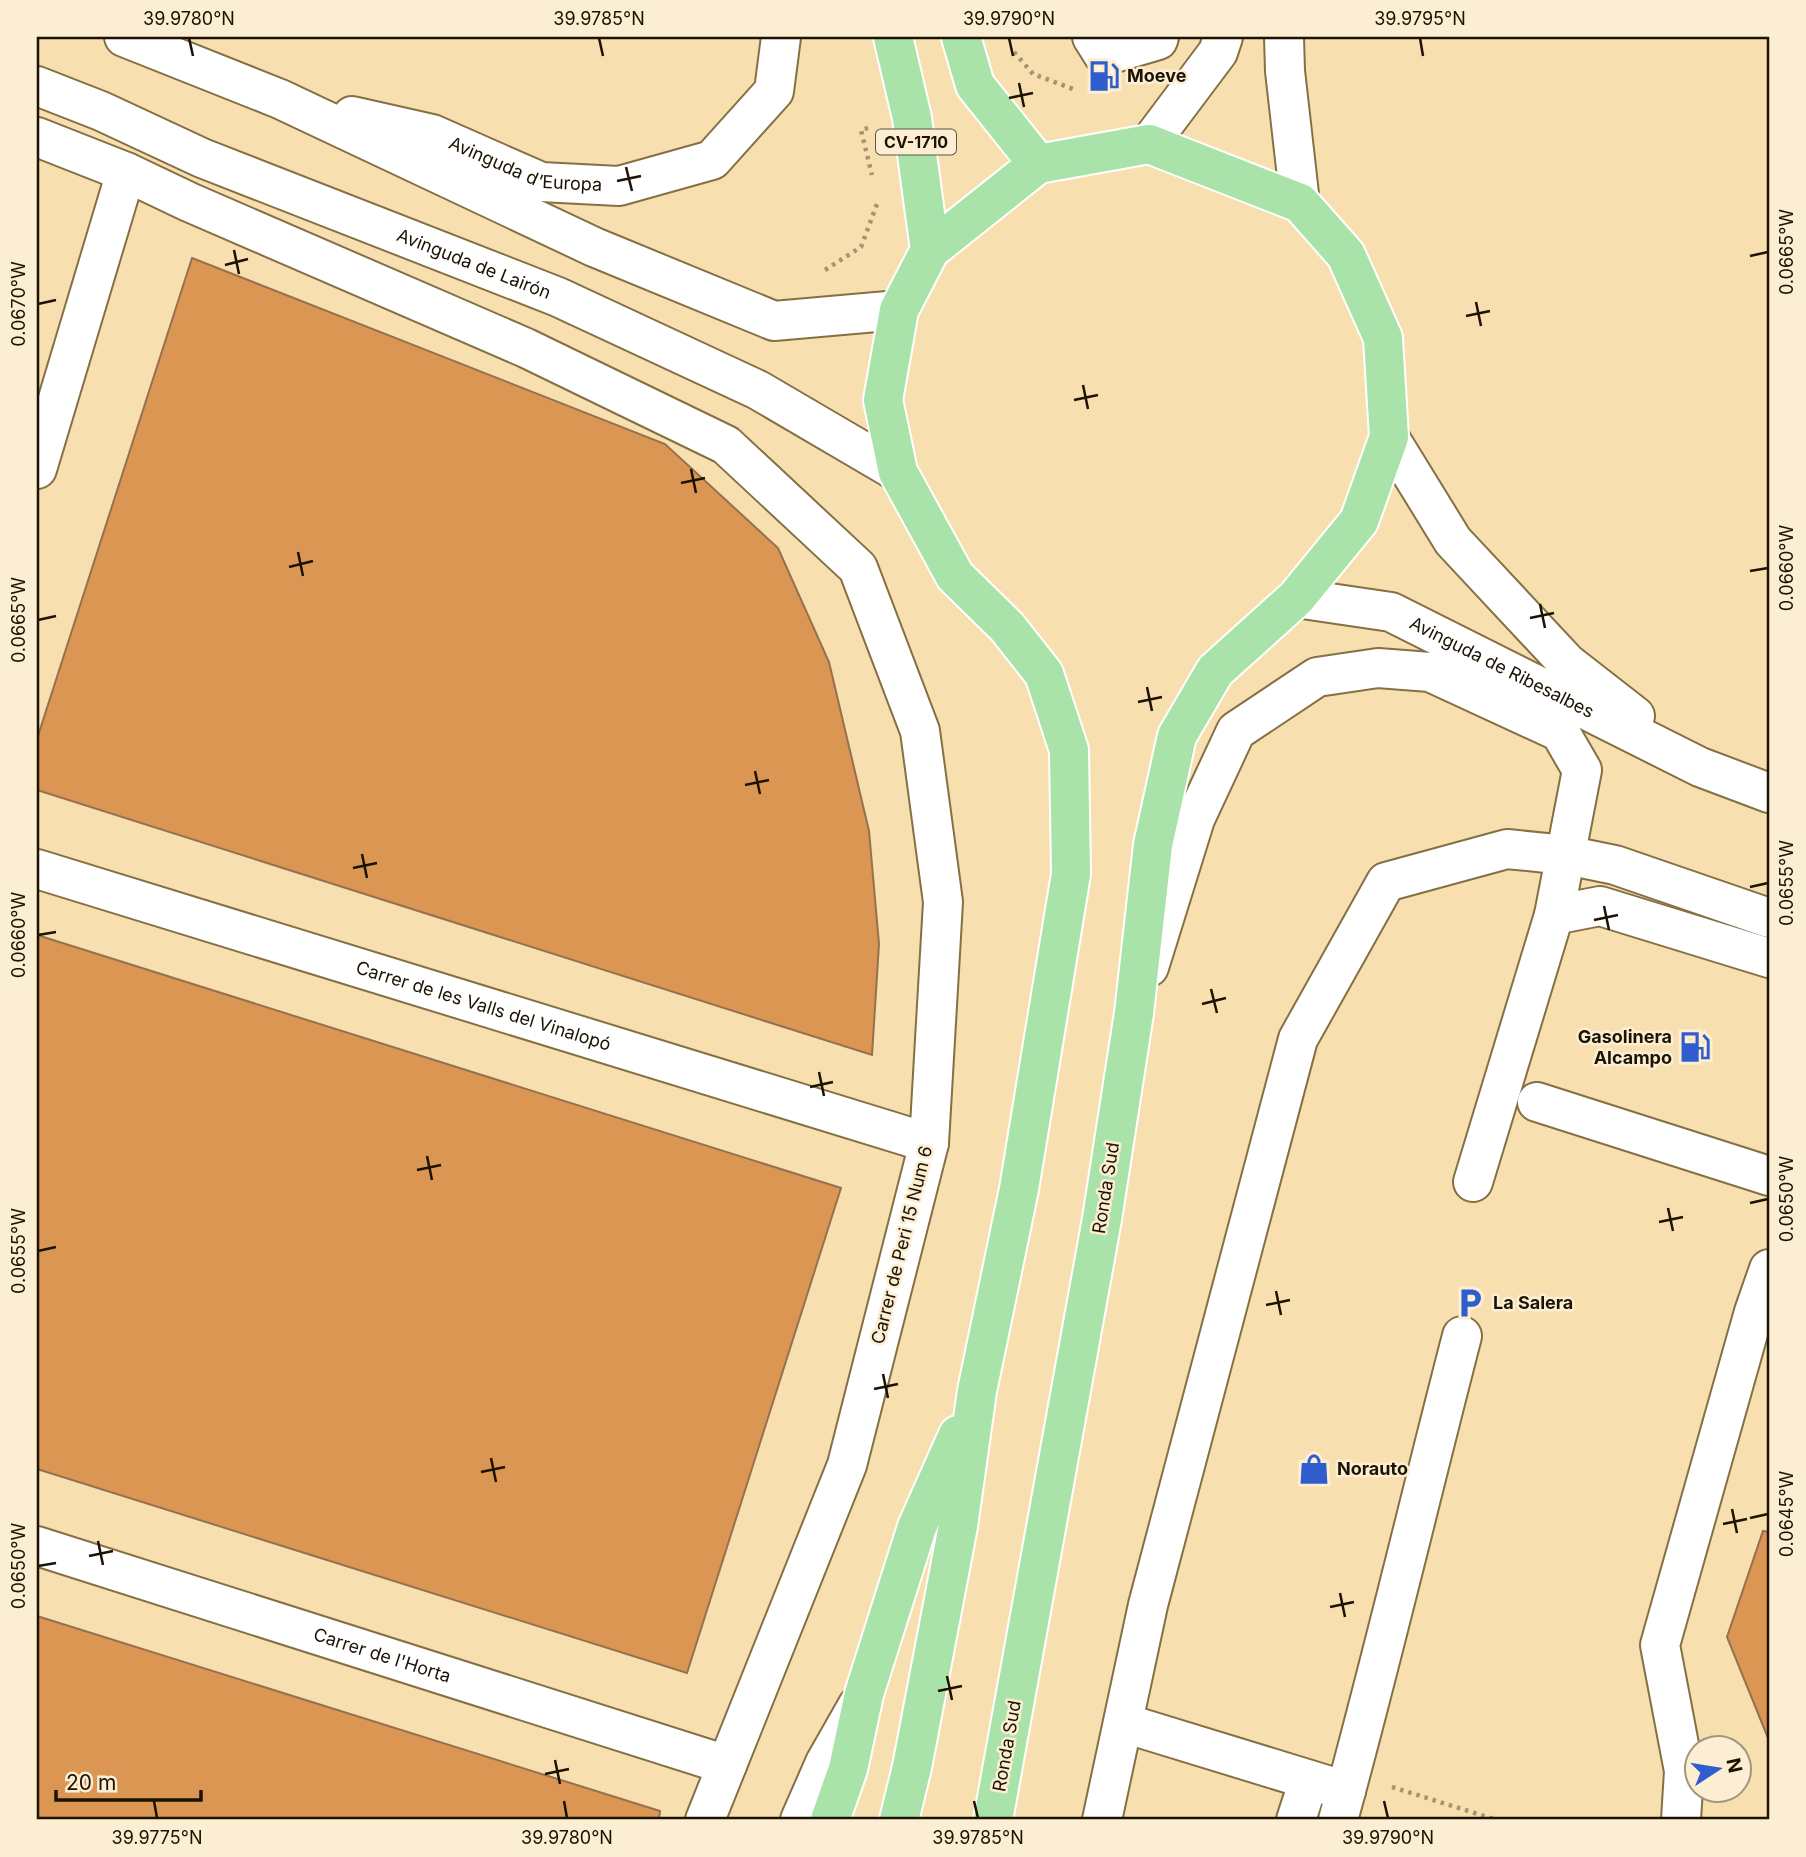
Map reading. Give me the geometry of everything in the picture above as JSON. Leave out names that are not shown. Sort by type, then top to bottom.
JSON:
[{"type":"main road","name":"CV-1710","points":[[894,37],[912,118],[930,250]]},
{"type":"main road","points":[[961,37],[975,85],[1038,164]]},
{"type":"main road","points":[[899,1820],[912,1767],[958,1526],[977,1391],[1019,1189],[1071,874],[1069,750],[1044,674],[1007,627],[955,576],[898,472],[883,400],[899,310],[930,250],[1038,164],[1149,144],[1300,202],[1346,255],[1383,338],[1389,437]]},
{"type":"main road","name":"Ronda Sud","points":[[993,1820],[1102,1219],[1135,1013],[1153,845],[1177,736],[1215,671],[1296,598],[1359,522],[1389,437]]},
{"type":"main road","points":[[830,1820],[848,1769],[864,1695],[917,1527],[977,1391]]},
{"type":"street","points":[[124,37],[280,99],[594,247],[774,321],[899,310]]},
{"type":"street","name":"Avinguda d'Europa","points":[[280,99],[432,134],[541,181],[619,186],[712,160],[774,91],[781,37]]},
{"type":"street","points":[[1092,37],[1104,55],[1158,40],[1159,37]]},
{"type":"street","points":[[1149,144],[1218,52],[1223,37]]},
{"type":"street","points":[[1284,37],[1285,71],[1300,202]]},
{"type":"street","name":"Avinguda de Lairón","points":[[37,86],[101,111],[202,158],[558,297],[758,390],[898,472]]},
{"type":"street","points":[[37,137],[126,173],[188,202],[202,158]]},
{"type":"street","points":[[37,469],[126,173]]},
{"type":"street","name":"Carrer de Peri 15 Num 6","points":[[188,202],[526,348],[726,445],[858,568],[920,731],[943,902],[929,1143],[847,1465],[705,1820]]},
{"type":"street","name":"Avinguda de Ribesalbes","points":[[1389,437],[1453,541],[1567,663],[1700,767]]},
{"type":"street","name":"Avinguda de Ribesalbes","points":[[1296,598],[1391,612],[1700,767],[1769,793]]},
{"type":"street","points":[[1135,1013],[1195,820],[1236,731],[1317,677],[1378,668],[1430,672],[1560,732],[1583,770],[1554,915],[1473,1182]]},
{"type":"street","points":[[1102,1820],[1148,1605],[1298,1039],[1385,882],[1507,849],[1566,855],[1615,865],[1769,918]]},
{"type":"street","name":"Carrer de les Valls del Vinalopó","points":[[37,869],[929,1143]]},
{"type":"street","points":[[1554,915],[1600,906],[1769,958]]},
{"type":"street","points":[[1537,1102],[1769,1175]]},
{"type":"street","points":[[1681,1820],[1684,1772],[1660,1645],[1754,1312],[1769,1269]]},
{"type":"street","points":[[1124,1723],[1309,1780],[1342,1806],[1462,1336]]},
{"type":"street","name":"Carrer de l'Horta","points":[[37,1546],[727,1765]]},
{"type":"street","points":[[800,1820],[825,1763],[864,1695]]},
{"type":"street","points":[[1296,1820],[1309,1780]]},
{"type":"building","points":[[192,258],[665,444],[778,548],[829,662],[869,831],[879,944],[872,1055],[37,790],[37,739]]},
{"type":"building","points":[[37,935],[841,1188],[687,1673],[37,1469]]},
{"type":"building","points":[[1763,1531],[1769,1532],[1768,1738],[1727,1637]]},
{"type":"building","points":[[37,1616],[660,1811],[659,1820],[37,1820]]},
{"type":"place","name":"Moeve","points":[[1104,76]]},
{"type":"place","name":"Gasolinera Alcampo","points":[[1695,1047]]},
{"type":"place","name":"La Salera","points":[[1470,1303]]},
{"type":"place","name":"Norauto","points":[[1314,1469]]}]
